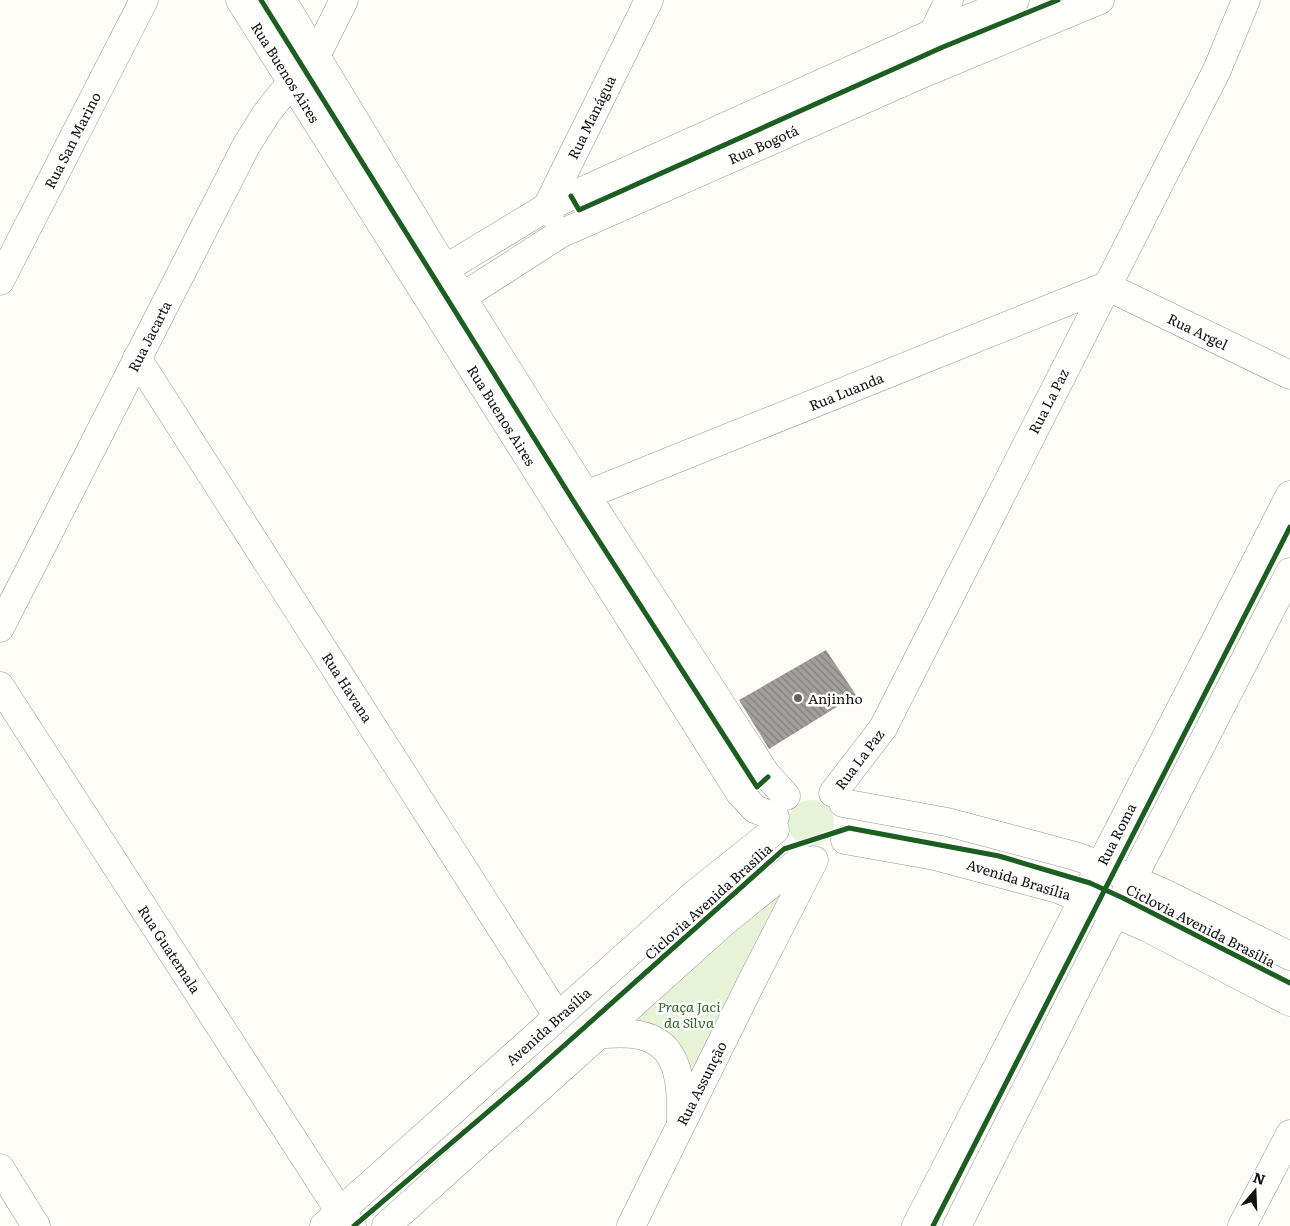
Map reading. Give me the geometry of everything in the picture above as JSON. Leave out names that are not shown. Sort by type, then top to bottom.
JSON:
[{"type":"street","name":"Rua San Marino","points":[[0,281],[144,0]]},
{"type":"street","name":"Rua Buenos Aires","points":[[240,0],[740,793],[755,808],[779,815]]},
{"type":"street","name":"Rua Buenos Aires","points":[[282,0],[586,496],[766,774],[779,815]]},
{"type":"street","name":"Rua Jacarta","points":[[0,628],[246,146],[266,114],[292,81],[316,56],[344,0]]},
{"type":"street","name":"Rua Manágua","points":[[547,207],[649,0]]},
{"type":"street","points":[[924,73],[933,34],[948,0]]},
{"type":"street","points":[[420,286],[445,268],[547,207],[933,34],[1015,0]]},
{"type":"street","name":"Rua Bogotá","points":[[438,312],[560,234],[924,73],[1100,0]]},
{"type":"street","name":"Rua La Paz","points":[[838,798],[883,728],[1216,70],[1246,0]]},
{"type":"street","points":[[547,207],[560,234]]},
{"type":"street","name":"Rua Argel","points":[[1106,286],[1290,375]]},
{"type":"street","name":"Rua Luanda","points":[[560,509],[586,496],[1106,286]]},
{"type":"street","name":"Rua Havana","points":[[137,358],[558,1017]]},
{"type":"street","name":"Rua Roma","points":[[916,1226],[1290,495]]},
{"type":"street","points":[[957,1226],[1132,879],[1290,572]]},
{"type":"street","name":"Rua Guatemala","points":[[0,686],[339,1221]]},
{"type":"street","points":[[838,798],[848,815],[849,828],[845,840],[838,850],[827,857],[808,860],[792,855],[784,848],[778,840],[779,815],[797,789],[809,786],[822,788],[838,798],[947,822],[1075,856],[1166,894],[1290,956]]},
{"type":"street","name":"Avenida Brasília","points":[[339,1221],[779,815]]},
{"type":"street","name":"Avenida Brasília","points":[[845,840],[935,856],[1058,889],[1148,928],[1290,1002]]},
{"type":"street","points":[[386,1226],[724,922],[808,860]]},
{"type":"street","name":"Rua Assunção","points":[[631,1226],[808,860]]},
{"type":"street","points":[[599,1034],[638,1034],[655,1039],[665,1047],[673,1058],[677,1072],[681,1123]]},
{"type":"street","points":[[1242,1226],[1290,1134]]},
{"type":"street","points":[[0,1168],[36,1226]]},
{"type":"green space","points":[[811,800],[824,804],[830,810],[834,823],[830,836],[824,842],[811,846],[798,842],[792,836],[788,823],[792,810],[798,804]]},
{"type":"green space","name":"Praça Jaci da Silva","points":[[785,886],[689,1082],[634,1021]]},
{"type":"building","name":"Anjinho","points":[[826,650],[856,695],[769,749],[739,700]]},
{"type":"cycle path","points":[[261,0],[574,502],[757,787],[768,777]]},
{"type":"cycle path","points":[[571,196],[579,210],[943,47],[1058,0]]},
{"type":"cycle path","points":[[933,1226],[1290,527]]},
{"type":"cycle path","name":"Ciclovia Avenida Brasília","points":[[354,1226],[530,1076],[784,849],[849,828],[999,856],[1090,883],[1290,983]]},
{"type":"place","name":"Anjinho","points":[[798,698]]}]
